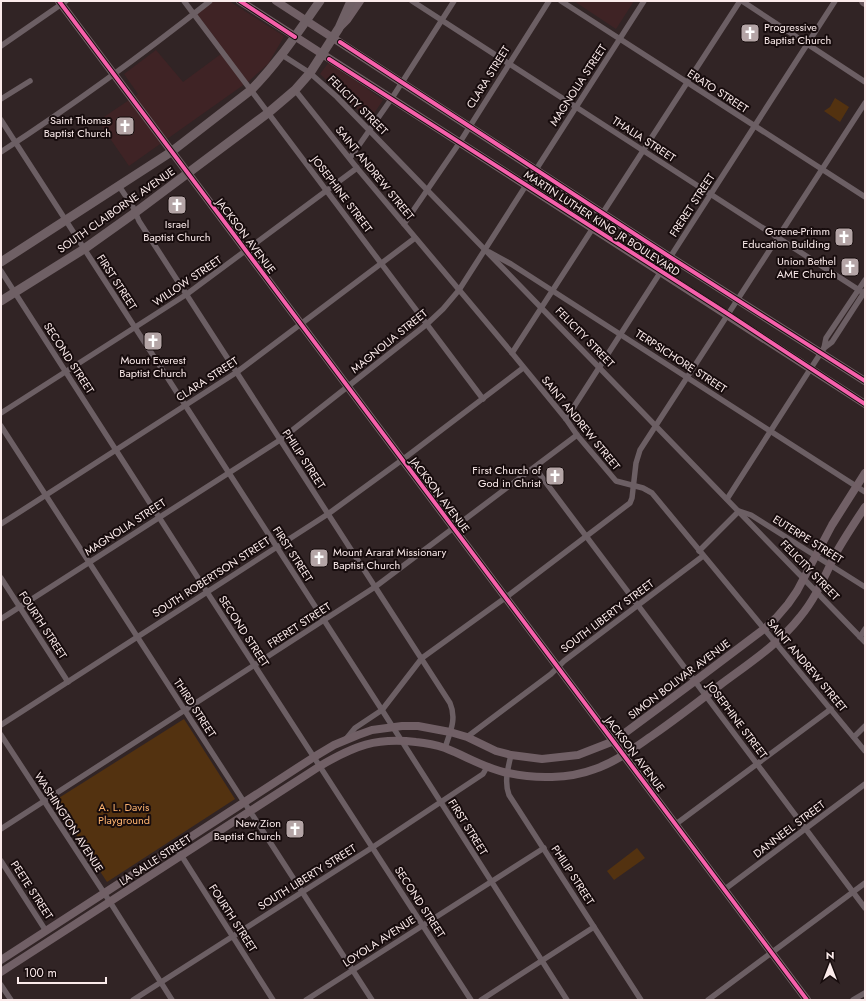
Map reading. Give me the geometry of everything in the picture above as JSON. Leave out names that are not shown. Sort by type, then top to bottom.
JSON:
[{"type":"main road","name":"SOUTH CLAIBORNE AVENUE","points":[[1,262],[171,152],[251,90],[262,80],[282,55],[307,21],[319,1]]},
{"type":"main road","name":"SOUTH CLAIBORNE AVENUE","points":[[1,301],[84,249],[136,212],[268,113],[295,90],[310,73],[339,28],[351,1]]},
{"type":"street","name":"JOSEPHINE STREET","points":[[184,1],[483,399]]},
{"type":"street","points":[[1,152],[113,75],[210,1]]},
{"type":"street","name":"MARTIN LUTHER KING JR BOULEVARD","points":[[240,1],[728,314],[865,404]]},
{"type":"street","name":"MARTIN LUTHER KING JR BOULEVARD","points":[[276,1],[603,212],[670,257],[822,350],[865,381]]},
{"type":"street","name":"SOUTH CLAIBORNE AVENUE","points":[[339,28],[347,20],[360,1]]},
{"type":"street","name":"THALIA STREET","points":[[412,1],[865,293]]},
{"type":"street","points":[[350,158],[392,98],[454,1]]},
{"type":"street","name":"CLARA STREET","points":[[404,224],[460,142],[549,1]]},
{"type":"street","name":"ERATO STREET","points":[[561,1],[865,197]]},
{"type":"street","name":"MAGNOLIA STREET","points":[[1,619],[280,440],[428,324],[443,309],[458,290],[644,1]]},
{"type":"street","points":[[512,353],[741,1],[865,82]]},
{"type":"street","name":"FRERET STREET","points":[[566,419],[834,1]]},
{"type":"street","points":[[1,46],[62,2]]},
{"type":"street","name":"JACKSON AVENUE","points":[[62,2],[113,75],[505,598],[625,755],[807,1000]]},
{"type":"street","name":"FELICITY STREET","points":[[282,55],[310,73],[370,130],[484,250],[542,307],[865,642]]},
{"type":"street","points":[[1,99],[30,81]]},
{"type":"street","name":"SAINT ANDREW STREET","points":[[295,90],[357,168],[512,353],[566,419],[577,435],[616,481],[644,488],[652,494],[865,751]]},
{"type":"street","points":[[346,739],[355,728],[382,710],[422,658],[626,507],[632,498],[638,455],[865,103]]},
{"type":"street","name":"FIRST STREET","points":[[1,120],[382,710],[490,882],[567,1000]]},
{"type":"street","name":"WILLOW STREET","points":[[1,413],[187,294],[357,168]]},
{"type":"street","name":"PHILIP STREET","points":[[119,186],[136,212],[139,221],[422,658],[452,709],[453,724],[445,748]]},
{"type":"street","name":"CLARA STREET","points":[[1,524],[237,372],[415,238]]},
{"type":"street","name":"TERPSICHORE STREET","points":[[484,250],[511,264],[865,492]]},
{"type":"street","name":"SECOND STREET","points":[[1,271],[115,450],[472,1000]]},
{"type":"street","points":[[727,499],[811,368],[822,350],[826,338],[865,280]]},
{"type":"street","points":[[822,350],[832,342],[865,293]]},
{"type":"street","name":"SOUTH ROBERTSON STREET","points":[[1,725],[328,514],[523,368]]},
{"type":"street","name":"THIRD STREET","points":[[1,426],[250,812],[303,891],[372,1000]]},
{"type":"street","name":"FRERET STREET","points":[[1,829],[375,587],[577,435]]},
{"type":"street","name":"JOSEPHINE STREET","points":[[535,468],[758,763],[865,908]]},
{"type":"street","name":"SIMON BOLIVAR AVENUE","points":[[314,757],[346,739],[372,730],[391,726],[418,726],[450,732],[467,737],[496,751],[511,755],[542,759],[578,755],[614,741],[764,629],[788,604],[865,473]]},
{"type":"street","points":[[320,766],[348,750],[361,745],[376,741],[400,740],[420,742],[445,748],[487,767],[508,773],[542,776],[574,774],[594,770],[625,755],[775,643],[800,617],[817,592],[844,539],[865,507]]},
{"type":"street","points":[[699,551],[739,511]]},
{"type":"street","name":"EUTERPE STREET","points":[[739,511],[751,515],[865,587]]},
{"type":"street","name":"SOUTH LIBERTY STREET","points":[[467,737],[551,674],[564,661],[703,556]]},
{"type":"street","name":"FOURTH STREET","points":[[1,578],[68,682]]},
{"type":"street","points":[[860,637],[865,628]]},
{"type":"street","points":[[676,824],[831,709]]},
{"type":"street","points":[[854,737],[865,726]]},
{"type":"street","name":"WASHINGTON AVENUE","points":[[1,735],[172,1000]]},
{"type":"street","name":"PHILIP STREET","points":[[511,755],[507,788],[509,795],[642,1000]]},
{"type":"street","name":"LA SALLE STREET","points":[[1,960],[314,757]]},
{"type":"street","name":"LA SALLE STREET","points":[[1,972],[320,766]]},
{"type":"street","name":"SOUTH LIBERTY STREET","points":[[133,1000],[373,847],[483,774],[487,767]]},
{"type":"street","name":"DANNEEL STREET","points":[[724,889],[865,784]]},
{"type":"street","name":"FOURTH STREET","points":[[176,847],[274,1000]]},
{"type":"street","name":"LOYOLA AVENUE","points":[[306,1000],[544,848]]},
{"type":"street","name":"PEETE STREET","points":[[1,861],[46,931]]},
{"type":"street","points":[[708,1000],[865,883]]},
{"type":"street","points":[[481,1000],[594,927]]},
{"type":"street","points":[[1,986],[10,1000]]},
{"type":"street","points":[[854,1000],[865,993]]},
{"type":"shaded area","points":[[212,1],[229,1],[284,36],[282,40],[268,64],[249,81],[129,166],[98,121],[138,94],[124,74],[156,50],[183,82],[225,51],[197,14]]},
{"type":"shaded area","points":[[574,1],[634,1],[616,29]]},
{"type":"shaded area","points":[[329,62],[383,100],[369,121],[320,74]]},
{"type":"green space","points":[[835,98],[849,107],[840,122],[824,111],[830,107]]},
{"type":"green space","name":"A. L. Davis Playground","points":[[184,719],[235,799],[107,882],[54,801]]},
{"type":"green space","points":[[637,848],[645,858],[614,880],[607,871]]},
{"type":"cycle path","points":[[59,1],[807,1000]]},
{"type":"cycle path","points":[[240,1],[295,37]]},
{"type":"cycle path","points":[[340,42],[670,257],[865,381]]},
{"type":"cycle path","points":[[329,59],[728,314],[865,404]]},
{"type":"place","name":"Progressive Baptist Church","points":[[750,33]]},
{"type":"place","name":"Saint Thomas Baptist Church","points":[[125,126]]},
{"type":"place","name":"Israel Baptist Church","points":[[177,205]]},
{"type":"place","name":"Grrene-Primm Education Building","points":[[844,237]]},
{"type":"place","name":"Union Bethel AME Church","points":[[850,267]]},
{"type":"place","name":"Mount Everest Baptist Church","points":[[153,341]]},
{"type":"place","name":"First Church of God in Christ","points":[[555,476]]},
{"type":"place","name":"Mount Ararat Missionary Baptist Church","points":[[319,558]]},
{"type":"place","name":"New Zion Baptist Church","points":[[295,829]]}]
